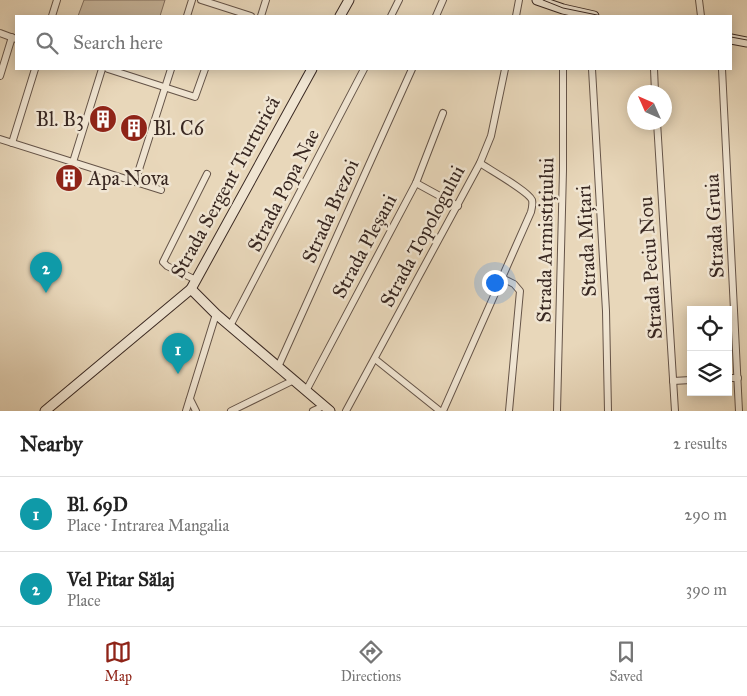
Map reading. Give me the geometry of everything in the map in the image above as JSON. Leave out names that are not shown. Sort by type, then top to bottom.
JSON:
[{"type":"street","points":[[52,15],[57,0]]},
{"type":"street","points":[[187,15],[192,0]]},
{"type":"street","points":[[201,0],[248,15]]},
{"type":"street","points":[[261,15],[266,0]]},
{"type":"street","points":[[341,15],[349,0]]},
{"type":"street","points":[[392,15],[399,0]]},
{"type":"street","points":[[436,15],[443,0]]},
{"type":"street","points":[[516,15],[519,0]]},
{"type":"street","points":[[537,0],[563,13],[582,15]]},
{"type":"street","points":[[698,0],[701,15]]},
{"type":"street","points":[[221,15],[224,8]]},
{"type":"street","points":[[0,33],[14,38],[0,76]]},
{"type":"street","points":[[732,39],[747,42]]},
{"type":"street","points":[[12,143],[35,70]]},
{"type":"street","points":[[73,162],[102,70]]},
{"type":"street","points":[[111,70],[195,97],[204,70]]},
{"type":"street","points":[[135,182],[171,70]]},
{"type":"street","name":"Strada Sergent Turturică","points":[[45,411],[191,288],[311,70]]},
{"type":"street","name":"Strada Popa Nae","points":[[230,326],[363,70]]},
{"type":"street","name":"Strada Brezoi","points":[[278,367],[412,70]]},
{"type":"street","name":"Strada Topologului","points":[[346,411],[480,163],[491,136],[505,70]]},
{"type":"street","name":"Strada Armistițiului","points":[[557,411],[563,170],[563,70]]},
{"type":"street","name":"Strada Mițari","points":[[592,70],[606,319],[608,411]]},
{"type":"street","points":[[654,70],[655,85]]},
{"type":"street","name":"Strada Gruia","points":[[722,70],[739,411]]},
{"type":"street","name":"Strada Pleșani","points":[[306,391],[416,182],[443,113]]},
{"type":"street","name":"Strada Peciu Nou","points":[[657,130],[675,411]]},
{"type":"street","points":[[0,139],[161,190]]},
{"type":"street","points":[[375,359],[442,411],[531,212],[532,200],[526,193],[480,163]]},
{"type":"street","points":[[196,280],[167,266],[163,262],[207,174]]},
{"type":"street","points":[[416,182],[458,206]]},
{"type":"street","points":[[502,278],[514,284],[520,291],[509,411]]},
{"type":"street","points":[[191,288],[216,314],[327,408]]},
{"type":"street","points":[[186,411],[216,314]]},
{"type":"street","points":[[732,378],[738,378]]},
{"type":"street","points":[[231,411],[294,380]]},
{"type":"street","points":[[673,381],[687,380]]},
{"type":"street","points":[[190,399],[196,411]]},
{"type":"street","points":[[313,411],[327,408]]},
{"type":"shaded area","points":[[84,0],[165,0],[160,15],[78,15]]},
{"type":"tram line","points":[[543,0],[563,8],[597,15]]},
{"type":"tram line","points":[[732,37],[747,40]]},
{"type":"place","name":"Bl. B3","points":[[103,119]]},
{"type":"place","name":"Bl. C6","points":[[134,128]]},
{"type":"place","name":"Apa Nova","points":[[69,178]]},
{"type":"place","name":"Vel Pitar Sălaj","points":[[46,293]]},
{"type":"place","name":"Bl. 69D","points":[[178,374]]}]
